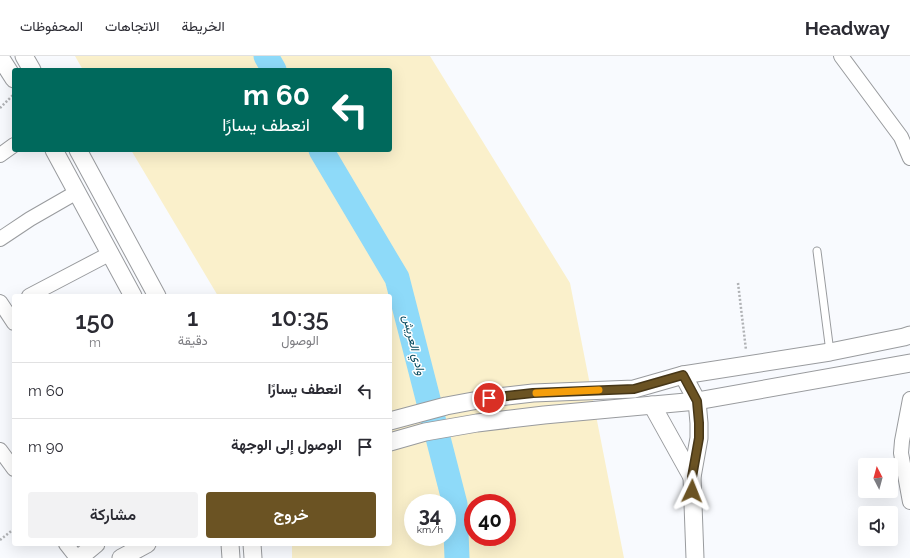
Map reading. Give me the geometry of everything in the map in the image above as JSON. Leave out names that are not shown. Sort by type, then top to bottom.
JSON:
[{"type":"street","points":[[24,56],[31,68]]},
{"type":"street","points":[[841,56],[902,137],[910,158]]},
{"type":"street","points":[[0,57],[12,76]]},
{"type":"street","points":[[0,155],[12,146]]},
{"type":"street","points":[[55,152],[132,294]]},
{"type":"street","points":[[79,152],[156,294]]},
{"type":"street","points":[[0,239],[30,219],[78,192]]},
{"type":"street","points":[[33,294],[110,253]]},
{"type":"street","points":[[5,306],[12,319]]},
{"type":"street","points":[[392,420],[446,406],[489,398],[533,393],[634,389],[683,375],[830,352],[910,335]]},
{"type":"street","points":[[392,441],[425,432],[477,423],[544,415],[697,401],[910,363]]},
{"type":"street","points":[[683,375],[697,401],[699,423],[699,438],[692,477],[695,558]]},
{"type":"street","points":[[910,399],[901,453],[910,502]]},
{"type":"street","points":[[644,406],[692,477]]},
{"type":"street","points":[[68,546],[78,558],[93,546]]},
{"type":"street","points":[[121,558],[143,546]]},
{"type":"street","points":[[230,546],[231,558]]},
{"type":"lane","points":[[817,250],[830,352]]},
{"type":"path","points":[[0,108],[12,96]]},
{"type":"path","points":[[738,283],[748,365]]},
{"type":"path","points":[[0,540],[12,531]]},
{"type":"sand","points":[[75,56],[430,56],[570,283],[624,558],[292,558],[292,546],[392,546],[392,294],[217,294],[132,152],[392,152],[392,68],[82,68]]},
{"type":"waterway","name":"وادي العريش","points":[[266,56],[273,68]]},
{"type":"waterway","name":"وادي العريش","points":[[322,152],[397,278],[455,504],[457,558]]},
{"type":"slow traffic","points":[[536,393],[599,390]]},
{"type":"route","points":[[489,398],[533,393],[634,389],[683,375],[697,401],[699,423],[699,438],[692,477],[692,491]]}]
